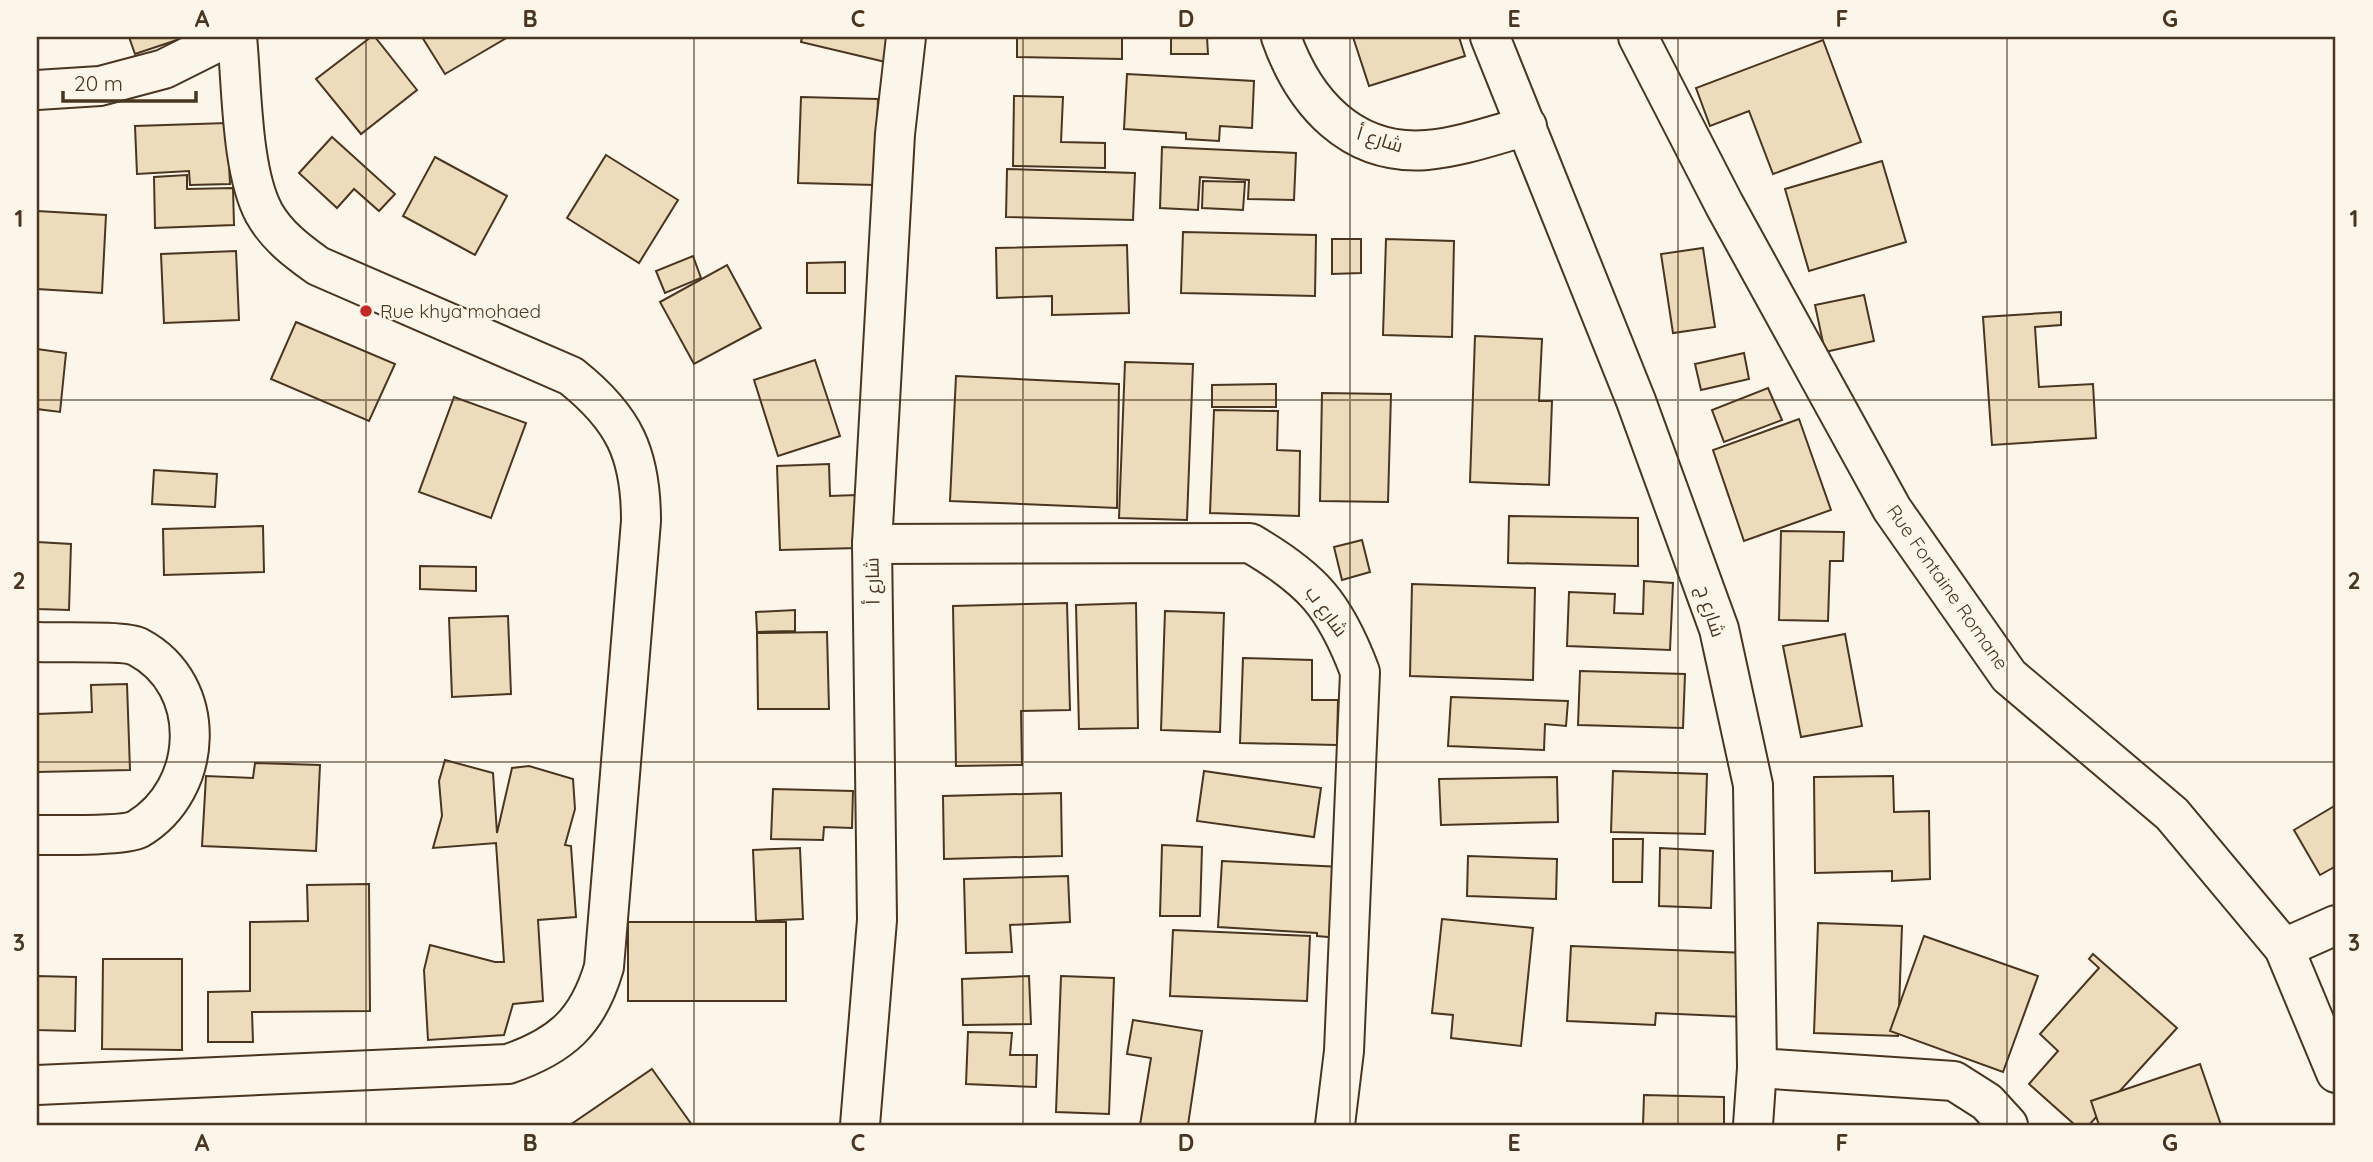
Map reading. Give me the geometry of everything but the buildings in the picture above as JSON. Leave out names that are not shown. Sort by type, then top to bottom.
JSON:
[{"type":"street","points":[[37,90],[100,86],[164,69],[228,37]]},
{"type":"street","points":[[37,1085],[508,1064],[536,1055],[560,1039],[581,1019],[596,995],[604,967],[641,521],[641,487],[634,454],[619,424],[605,406],[571,376],[318,266],[288,245],[264,213],[250,174],[237,37]]},
{"type":"street","name":"شارع أ","points":[[860,1125],[877,920],[872,544],[894,134],[906,37]]},
{"type":"street","name":"شارع أ","points":[[1281,37],[1293,70],[1310,97],[1333,120],[1361,137],[1392,147],[1424,150],[1457,145],[1527,125]]},
{"type":"street","name":"شارع ج","points":[[1490,37],[1636,401],[1719,629],[1753,785],[1757,1068],[1753,1125]]},
{"type":"street","name":"Rue Fontaine Romane","points":[[1638,37],[1724,204],[1892,509],[2009,676],[2172,814],[2284,948],[2336,1073]]},
{"type":"street","name":"شارع ب","points":[[872,544],[1250,543],[1288,565],[1320,595],[1345,632],[1360,672],[1344,1051],[1335,1125]]},
{"type":"street","points":[[37,642],[136,646],[162,666],[180,691],[190,723],[190,754],[180,785],[161,811],[135,831],[37,835]]},
{"type":"street","points":[[2284,948],[2336,925]]},
{"type":"street","points":[[1757,1068],[1954,1081],[1987,1102],[2008,1125]]},
{"type":"place","name":"Rue khya mohaed","points":[[366,311]]}]
